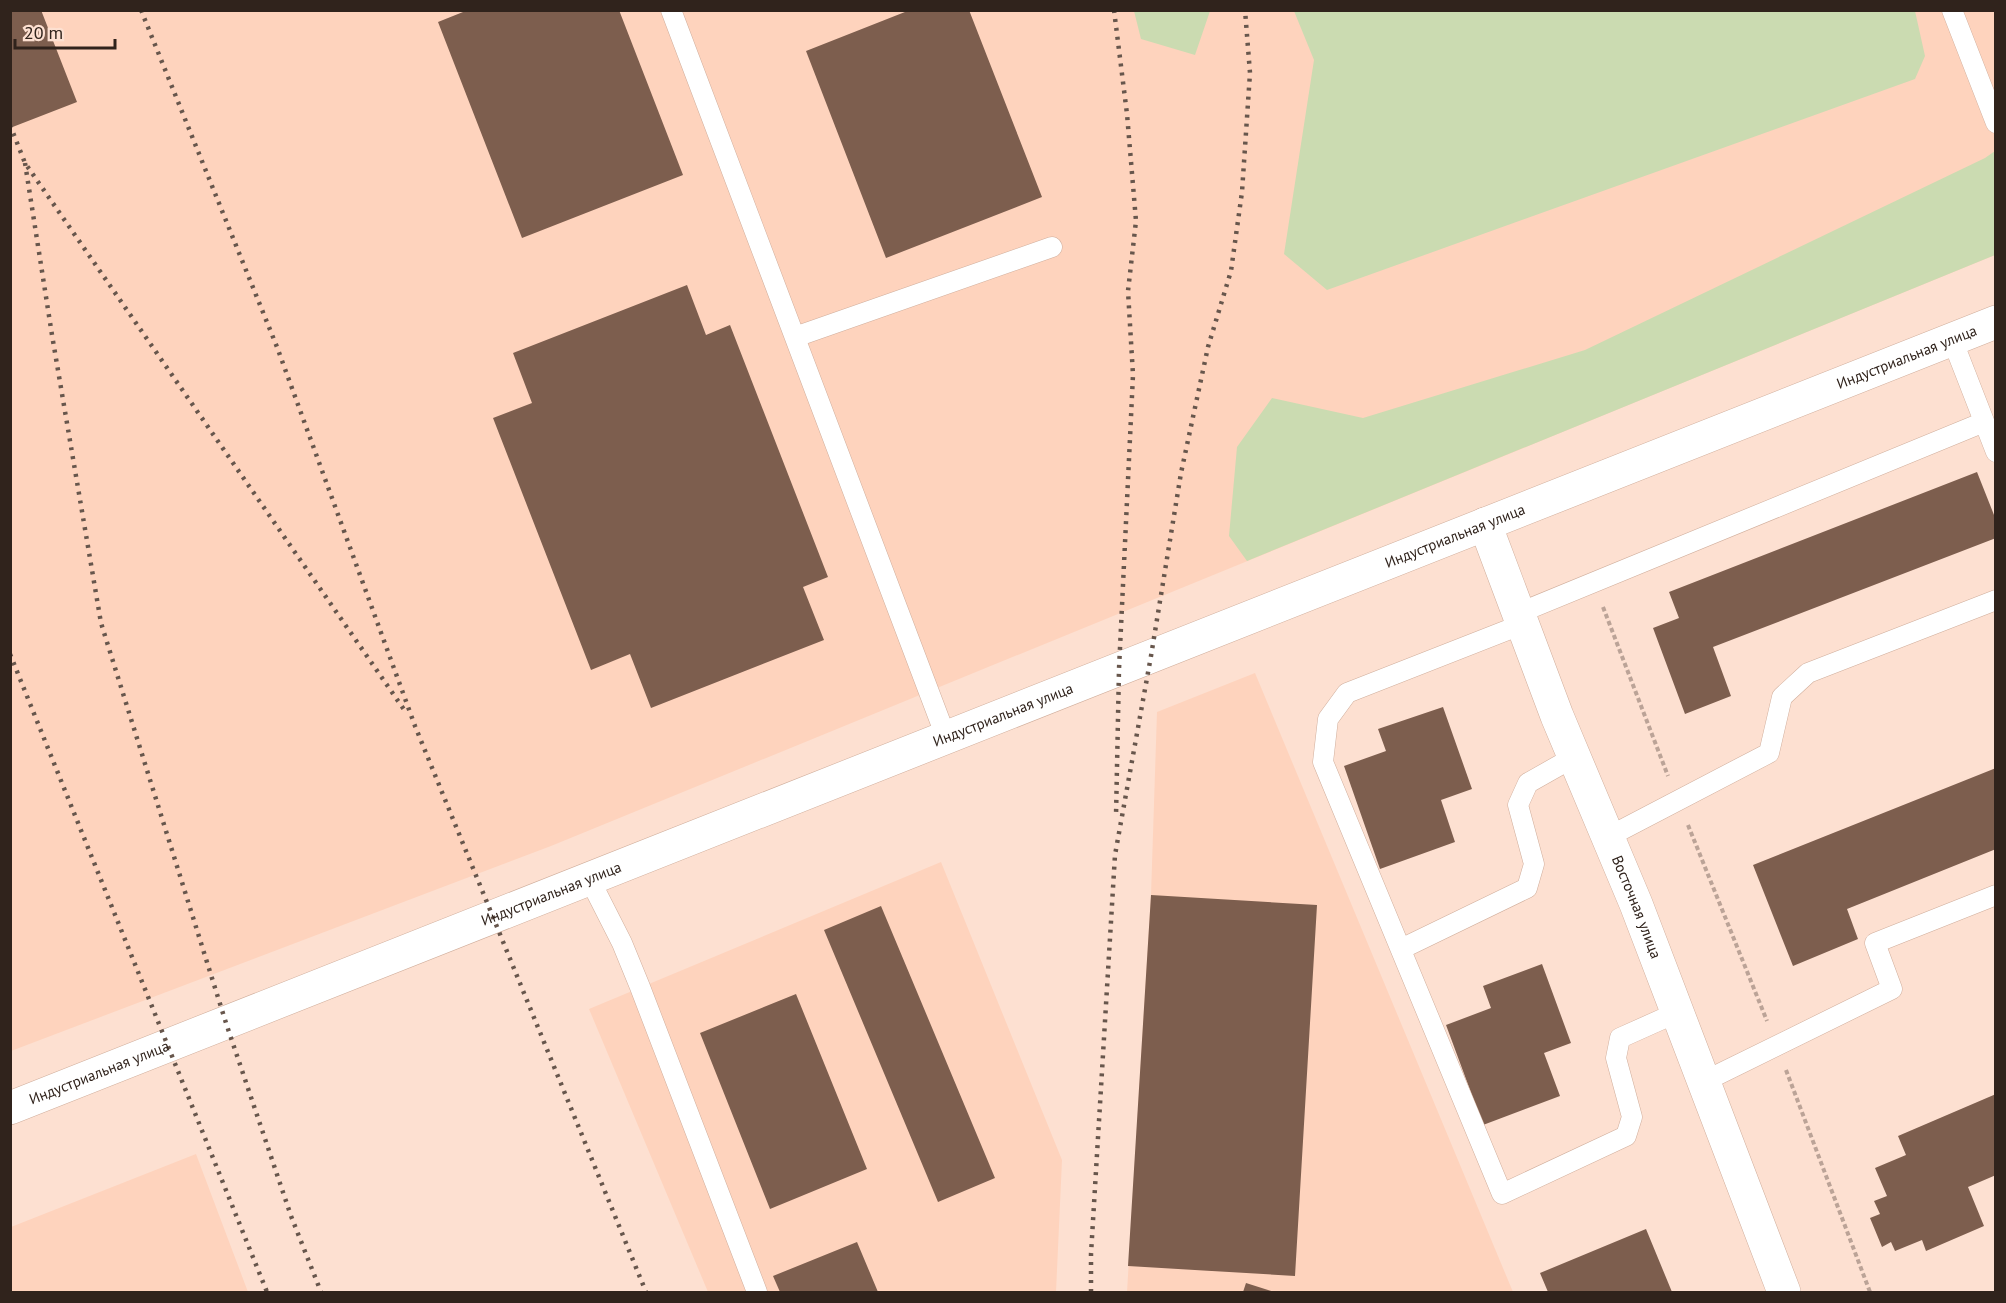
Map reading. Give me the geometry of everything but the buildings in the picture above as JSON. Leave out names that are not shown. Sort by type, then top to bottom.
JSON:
[{"type":"street","name":"Индустриальная улица","points":[[10,1108],[1995,322]]},
{"type":"street","name":"Восточная улица","points":[[1485,524],[1574,757],[1705,1081],[1784,1293]]},
{"type":"lane","points":[[671,10],[946,737]]},
{"type":"lane","points":[[1952,10],[1995,123]]},
{"type":"lane","points":[[795,337],[1052,247]]},
{"type":"lane","points":[[1952,339],[1995,452]]},
{"type":"lane","points":[[1678,1012],[1620,1038],[1617,1058],[1632,1117],[1626,1136],[1502,1194],[1323,762],[1328,719],[1347,693],[1521,618],[1593,581],[1984,422]]},
{"type":"lane","points":[[1608,837],[1768,753],[1782,697],[1808,673],[1995,600]]},
{"type":"lane","points":[[1401,949],[1527,888],[1534,864],[1518,805],[1528,783],[1574,757]]},
{"type":"lane","points":[[589,878],[622,943],[640,987],[757,1293]]},
{"type":"lane","points":[[1705,1081],[1892,989],[1875,943],[1995,895]]},
{"type":"path","points":[[1593,581],[1678,801],[1777,1046],[1870,1293]]},
{"type":"shaded area","points":[[11,11],[1995,11],[1995,255],[551,846],[11,1051]]},
{"type":"shaded area","points":[[1255,673],[1513,1292],[1127,1292],[1151,895],[1157,712]]},
{"type":"shaded area","points":[[941,862],[1062,1160],[1056,1292],[708,1292],[589,1009]]},
{"type":"shaded area","points":[[196,1154],[248,1292],[11,1292],[11,1227]]},
{"type":"green space","points":[[1134,11],[1210,11],[1195,55],[1141,39]]},
{"type":"green space","points":[[1294,11],[1915,11],[1925,56],[1915,79],[1327,290],[1284,254],[1314,60]]},
{"type":"green space","points":[[1995,151],[1995,255],[1247,561],[1229,536],[1237,447],[1272,398],[1363,418],[1585,350],[1985,158]]},
{"type":"railway","points":[[141,10],[277,347],[415,726],[646,1292]]},
{"type":"railway","points":[[1114,10],[1127,114],[1136,221],[1128,291],[1133,375],[1119,669],[1116,816]]},
{"type":"railway","points":[[1091,1292],[1091,1254],[1115,855],[1181,473],[1208,347],[1231,271],[1242,192],[1250,73],[1245,10]]},
{"type":"railway","points":[[10,125],[25,163],[405,711]]},
{"type":"railway","points":[[25,163],[101,623],[226,1023],[291,1216],[321,1292]]},
{"type":"railway","points":[[10,654],[267,1292]]}]
